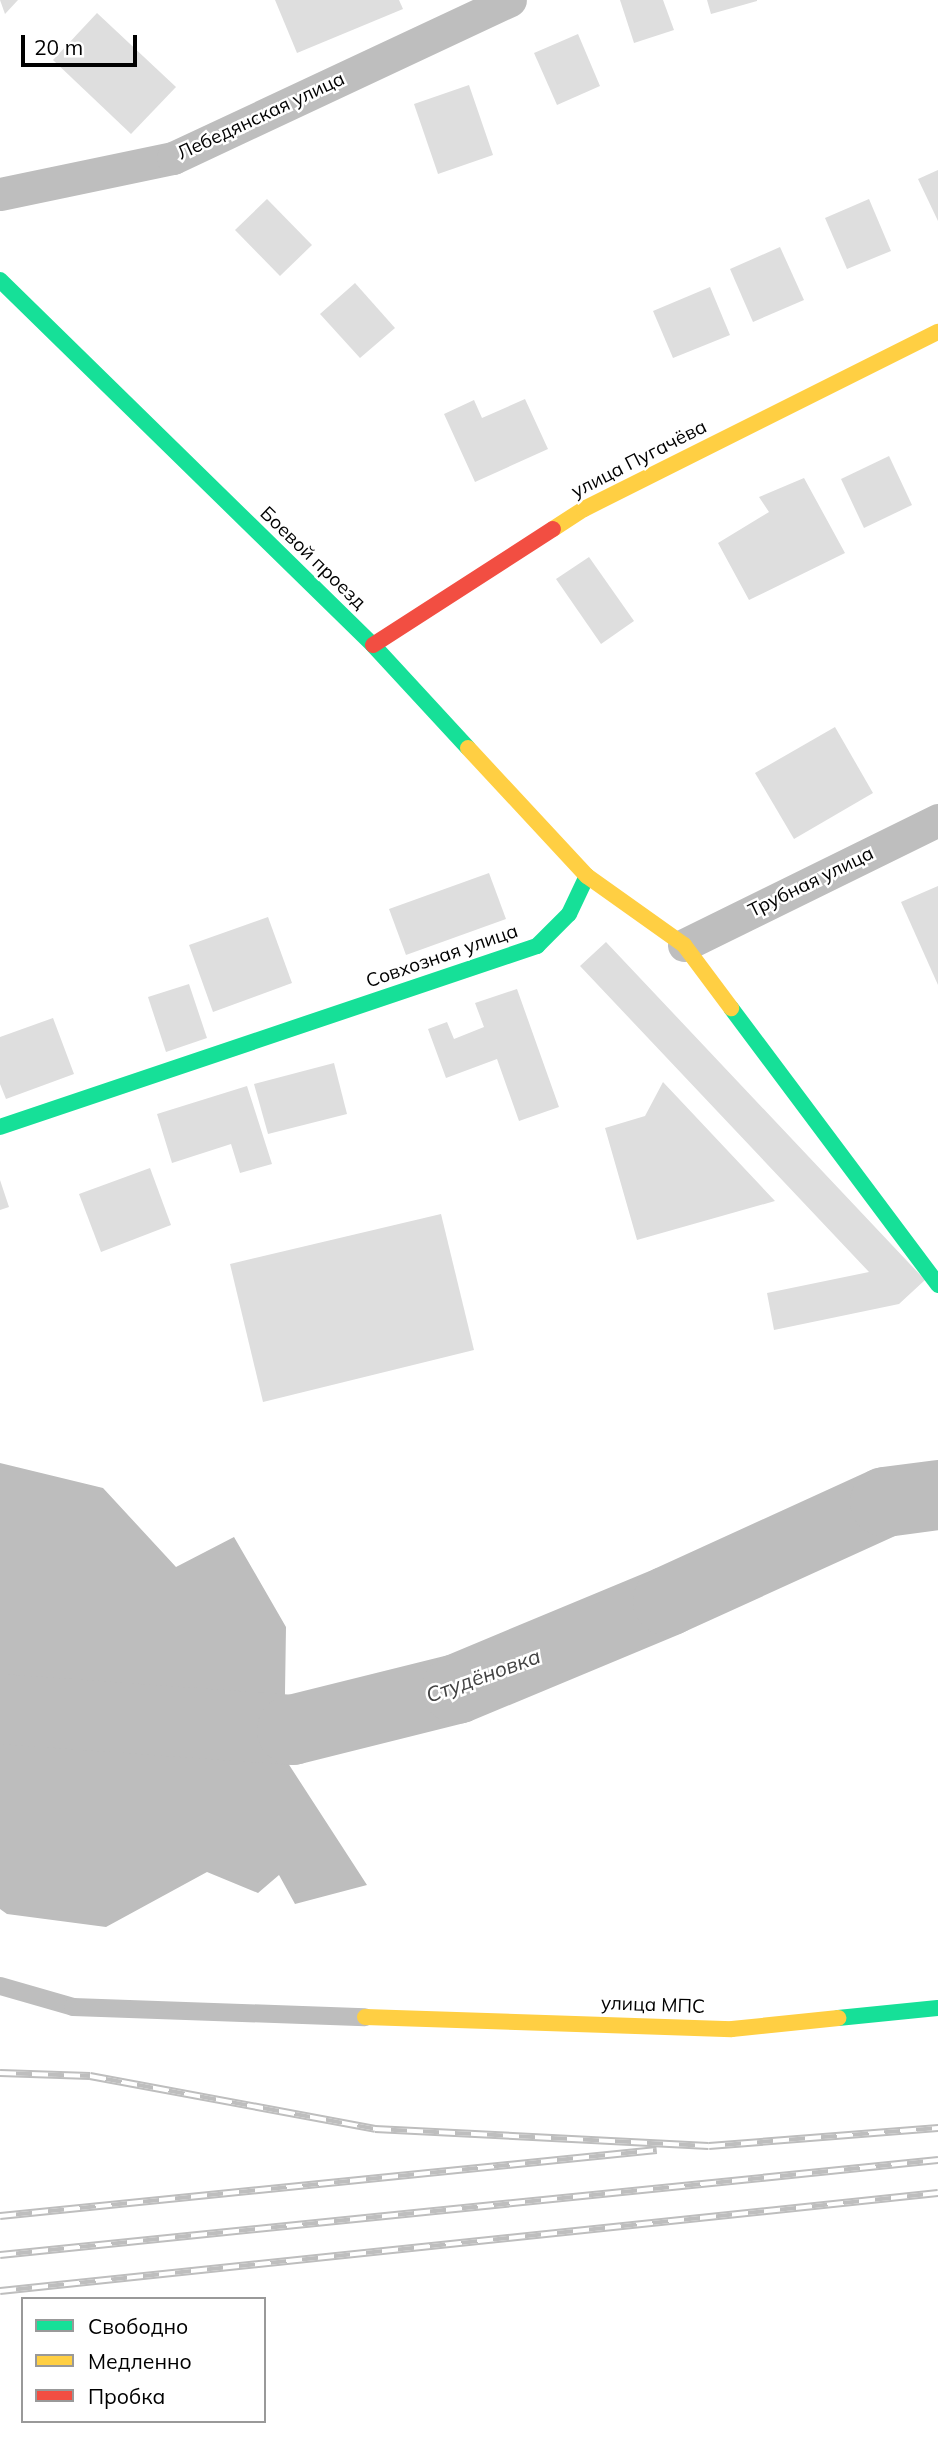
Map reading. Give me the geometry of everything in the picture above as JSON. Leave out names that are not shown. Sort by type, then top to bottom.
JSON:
[{"type":"street","name":"Лебедянская улица","points":[[0,194],[173,158],[510,0]]},
{"type":"street","name":"Боевой проезд","points":[[0,280],[373,645],[587,876]]},
{"type":"street","name":"улица Пугачёва","points":[[373,645],[584,509],[938,332]]},
{"type":"street","name":"Трубная улица","points":[[684,945],[938,820]]},
{"type":"street","points":[[587,876],[684,945],[938,1285]]},
{"type":"street","name":"Совхозная улица","points":[[0,1127],[537,946],[569,914],[587,876]]},
{"type":"street","name":"улица МПС","points":[[365,2017],[732,2029],[938,2008]]},
{"type":"lane","points":[[0,1986],[73,2007],[365,2017]]},
{"type":"shaded area","points":[[0,1463],[103,1488],[176,1567],[234,1537],[286,1627],[284,1757],[367,1885],[295,1904],[279,1875],[258,1893],[207,1872],[106,1927],[7,1914],[0,1909]]},
{"type":"building","points":[[0,0],[18,0],[5,14]]},
{"type":"building","points":[[275,0],[399,0],[403,9],[297,53]]},
{"type":"building","points":[[620,0],[663,0],[674,30],[634,43]]},
{"type":"building","points":[[707,0],[757,0],[757,1],[711,14]]},
{"type":"building","points":[[97,13],[176,87],[131,134],[53,60]]},
{"type":"building","points":[[578,34],[600,86],[557,105],[534,53]]},
{"type":"building","points":[[469,85],[493,155],[438,174],[414,104]]},
{"type":"building","points":[[938,170],[938,221],[918,179]]},
{"type":"building","points":[[267,199],[312,245],[280,276],[235,230]]},
{"type":"building","points":[[869,199],[891,251],[847,269],[825,218]]},
{"type":"building","points":[[780,247],[804,300],[753,322],[730,269]]},
{"type":"building","points":[[355,283],[395,328],[360,358],[320,314]]},
{"type":"building","points":[[710,287],[730,335],[673,358],[653,311]]},
{"type":"building","points":[[525,399],[548,449],[475,482],[444,414],[474,400],[482,418]]},
{"type":"building","points":[[889,456],[912,505],[864,528],[841,479]]},
{"type":"building","points":[[804,478],[845,553],[749,600],[718,543],[769,512],[759,497]]},
{"type":"building","points":[[589,557],[634,621],[601,644],[556,579]]},
{"type":"building","points":[[835,727],[873,793],[794,839],[755,773]]},
{"type":"building","points":[[489,873],[506,919],[406,955],[389,909]]},
{"type":"building","points":[[938,886],[938,985],[901,902]]},
{"type":"building","points":[[268,917],[292,983],[213,1012],[189,945]]},
{"type":"building","points":[[606,942],[925,1280],[899,1304],[774,1330],[767,1293],[869,1272],[580,966]]},
{"type":"building","points":[[189,984],[207,1038],[166,1052],[148,997]]},
{"type":"building","points":[[517,989],[559,1107],[519,1121],[497,1059],[446,1078],[428,1029],[447,1022],[454,1039],[484,1027],[475,1003]]},
{"type":"building","points":[[53,1018],[74,1074],[6,1099],[0,1084],[0,1037]]},
{"type":"building","points":[[334,1063],[347,1114],[268,1134],[254,1084]]},
{"type":"building","points":[[663,1082],[775,1201],[637,1240],[605,1128],[645,1116]]},
{"type":"building","points":[[247,1086],[272,1164],[240,1173],[231,1144],[172,1163],[157,1114]]},
{"type":"building","points":[[150,1168],[171,1225],[101,1252],[79,1194]]},
{"type":"building","points":[[0,1180],[9,1207],[0,1210]]},
{"type":"building","points":[[441,1214],[474,1350],[263,1402],[230,1264]]},
{"type":"waterway","name":"Студёновка","points":[[0,1709],[292,1730],[457,1689],[668,1601],[885,1502],[938,1495]]},
{"type":"railway","points":[[0,2073],[90,2076],[375,2129],[709,2146],[938,2128]]},
{"type":"railway","points":[[0,2216],[657,2150]]},
{"type":"railway","points":[[0,2255],[938,2160]]},
{"type":"railway","points":[[0,2291],[938,2193]]},
{"type":"traffic: fast","points":[[0,280],[373,645],[468,748]]},
{"type":"traffic: fast","points":[[0,1127],[537,946],[569,914],[587,876]]},
{"type":"traffic: fast","points":[[731,1008],[938,1285]]},
{"type":"traffic: fast","points":[[838,2018],[938,2008]]},
{"type":"traffic: slow","points":[[553,529],[584,509],[938,332]]},
{"type":"traffic: slow","points":[[468,748],[587,876],[684,945],[731,1008]]},
{"type":"traffic: slow","points":[[365,2017],[732,2029],[838,2018]]},
{"type":"traffic: jam","points":[[373,645],[553,529]]}]
